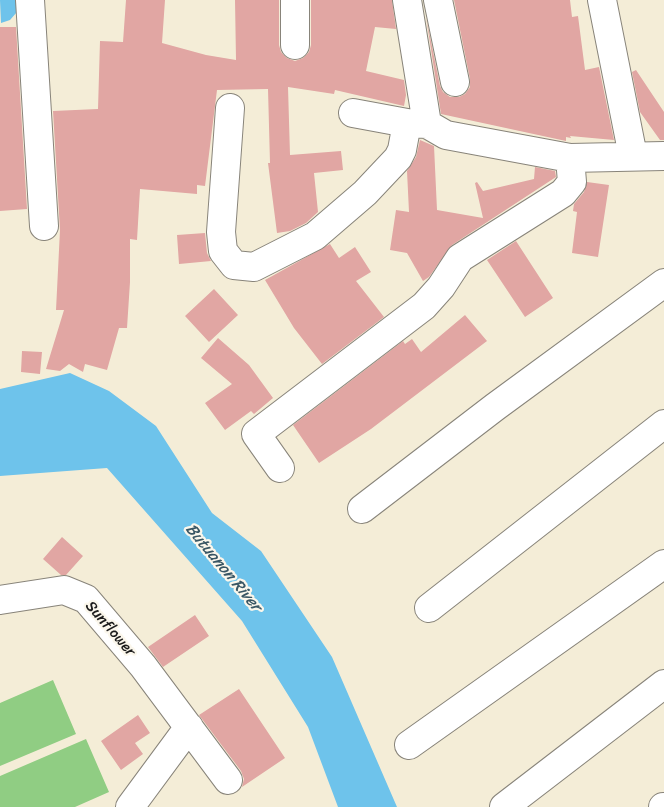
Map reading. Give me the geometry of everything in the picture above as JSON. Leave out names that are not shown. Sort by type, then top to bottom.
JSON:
[{"type":"street","points":[[30,0],[44,226]]},
{"type":"street","points":[[295,0],[295,45]]},
{"type":"street","points":[[230,108],[221,232],[224,251],[234,265],[254,267],[315,236],[365,193],[398,158],[417,123],[407,0]]},
{"type":"street","points":[[438,0],[455,82]]},
{"type":"street","points":[[602,0],[632,156]]},
{"type":"street","points":[[353,113],[417,123],[446,135],[570,158],[664,156]]},
{"type":"street","points":[[280,468],[256,434],[424,306],[442,287],[460,258],[563,193],[572,182],[570,158]]},
{"type":"street","points":[[362,509],[664,282]]},
{"type":"street","points":[[429,608],[664,424]]},
{"type":"street","points":[[409,745],[664,564]]},
{"type":"street","name":"Sunflower","points":[[0,600],[64,590],[86,599],[142,666],[228,780]]},
{"type":"street","points":[[504,807],[664,684]]},
{"type":"street","points":[[130,807],[189,727]]},
{"type":"green space","points":[[53,680],[76,734],[0,766],[0,703]]},
{"type":"green space","points":[[86,739],[109,792],[75,807],[0,807],[0,776]]},
{"type":"water","points":[[0,0],[15,0],[18,5],[17,12],[10,20],[1,23]]},
{"type":"water","name":"Butuanon River","points":[[70,373],[109,391],[156,426],[212,513],[261,551],[332,657],[397,807],[338,807],[308,727],[242,621],[107,468],[0,476],[0,389]]},
{"type":"building","points":[[126,0],[165,0],[162,43],[206,55],[236,60],[235,0],[279,0],[279,45],[281,52],[287,58],[295,61],[303,58],[309,52],[311,45],[311,0],[392,0],[396,29],[375,27],[366,71],[404,80],[406,95],[404,106],[335,90],[334,94],[288,87],[290,155],[341,151],[343,170],[314,173],[318,212],[306,223],[290,231],[277,233],[268,163],[270,163],[268,89],[217,90],[205,186],[197,185],[197,194],[140,189],[137,240],[130,239],[127,328],[119,328],[107,370],[85,364],[83,372],[69,364],[60,371],[46,369],[64,310],[56,310],[60,230],[53,111],[98,109],[100,41],[123,42]]},
{"type":"building","points":[[454,0],[570,0],[572,17],[578,16],[585,70],[599,67],[614,140],[570,136],[571,138],[566,137],[566,141],[441,114],[426,17],[440,86],[443,92],[450,97],[459,97],[465,94],[470,87],[470,79]]},
{"type":"building","points":[[0,27],[16,27],[27,209],[0,211]]},
{"type":"building","points":[[636,70],[664,112],[664,140],[660,140],[640,112],[632,72]]},
{"type":"building","points":[[420,140],[434,146],[437,210],[483,218],[475,183],[477,182],[483,191],[534,179],[535,167],[555,171],[556,177],[452,245],[429,277],[423,281],[407,253],[390,250],[396,210],[409,212],[407,171],[416,157]]},
{"type":"building","points":[[587,182],[609,185],[598,257],[572,253],[577,212],[573,211],[574,204],[584,192]]},
{"type":"building","points":[[205,233],[207,253],[211,261],[179,264],[177,235]]},
{"type":"building","points":[[516,241],[553,298],[525,317],[487,260]]},
{"type":"building","points":[[330,244],[339,258],[355,247],[371,272],[356,281],[384,317],[322,364],[294,328],[265,280]]},
{"type":"building","points":[[214,289],[238,315],[209,342],[185,316]]},
{"type":"building","points":[[465,315],[487,341],[371,429],[319,463],[293,425],[403,341],[405,344],[412,339],[421,352]]},
{"type":"building","points":[[218,338],[249,365],[273,398],[254,414],[251,411],[225,430],[205,403],[232,384],[201,358]]},
{"type":"building","points":[[22,351],[42,352],[40,374],[21,372]]},
{"type":"building","points":[[62,537],[83,556],[66,575],[61,575],[43,559]]},
{"type":"building","points":[[195,615],[209,636],[163,667],[148,647]]},
{"type":"building","points":[[239,689],[285,758],[242,787],[244,779],[241,771],[199,715]]},
{"type":"building","points":[[138,715],[150,733],[135,743],[143,754],[121,770],[101,741]]}]
